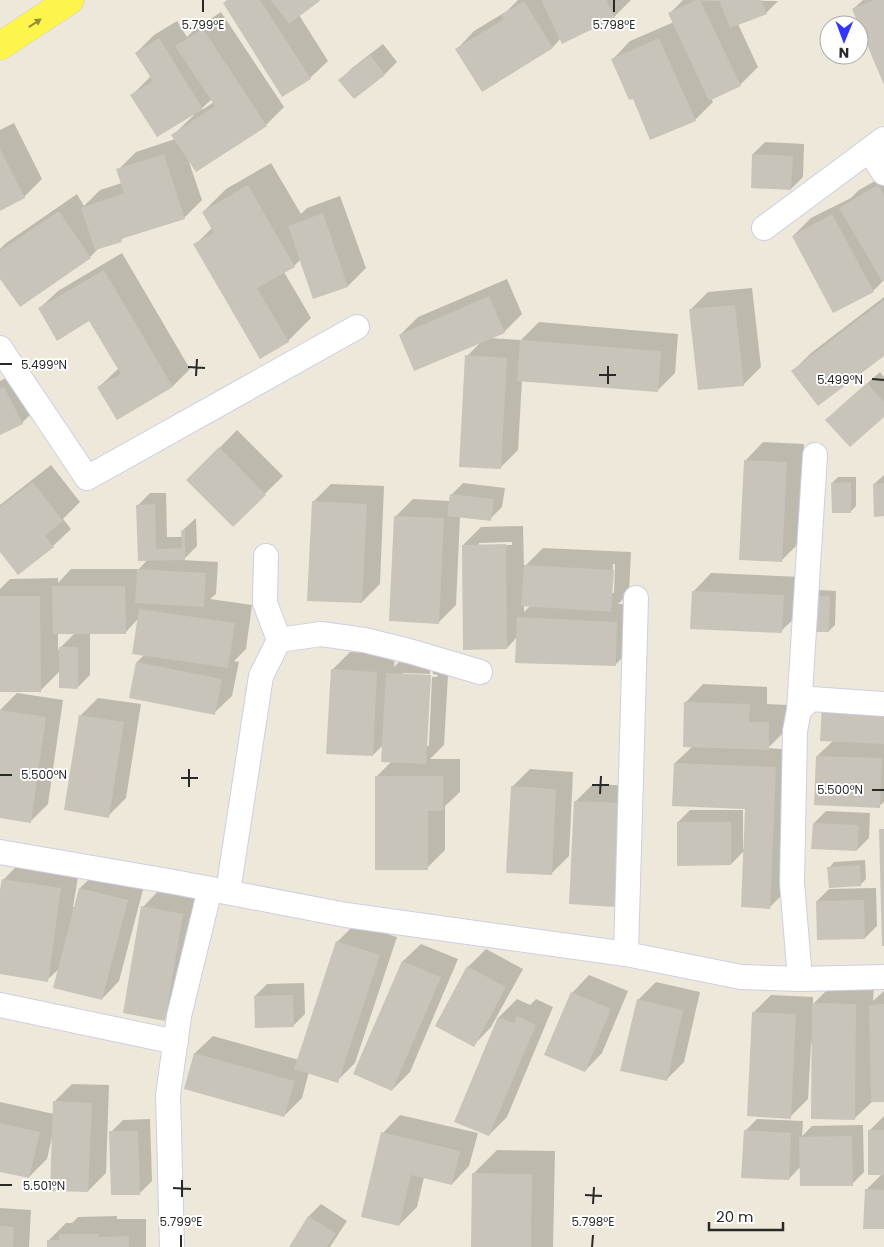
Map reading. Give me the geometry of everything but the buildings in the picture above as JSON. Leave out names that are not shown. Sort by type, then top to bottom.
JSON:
[{"type":"main road","points":[[0,46],[70,0]]},
{"type":"street","points":[[764,228],[876,144],[884,173]]},
{"type":"street","points":[[0,348],[87,478],[357,327]]},
{"type":"street","points":[[800,979],[792,882],[795,731],[799,710],[815,455]]},
{"type":"street","points":[[172,1247],[168,1095],[179,1016],[219,890],[261,676],[279,640],[265,603],[266,556]]},
{"type":"street","points":[[626,954],[636,598]]},
{"type":"street","points":[[279,640],[321,634],[355,639],[409,651],[480,672]]},
{"type":"street","points":[[799,710],[811,699],[884,704]]},
{"type":"street","points":[[0,852],[219,890],[346,915],[626,954],[741,977],[800,979],[884,977]]},
{"type":"street","points":[[0,1005],[176,1042]]}]
